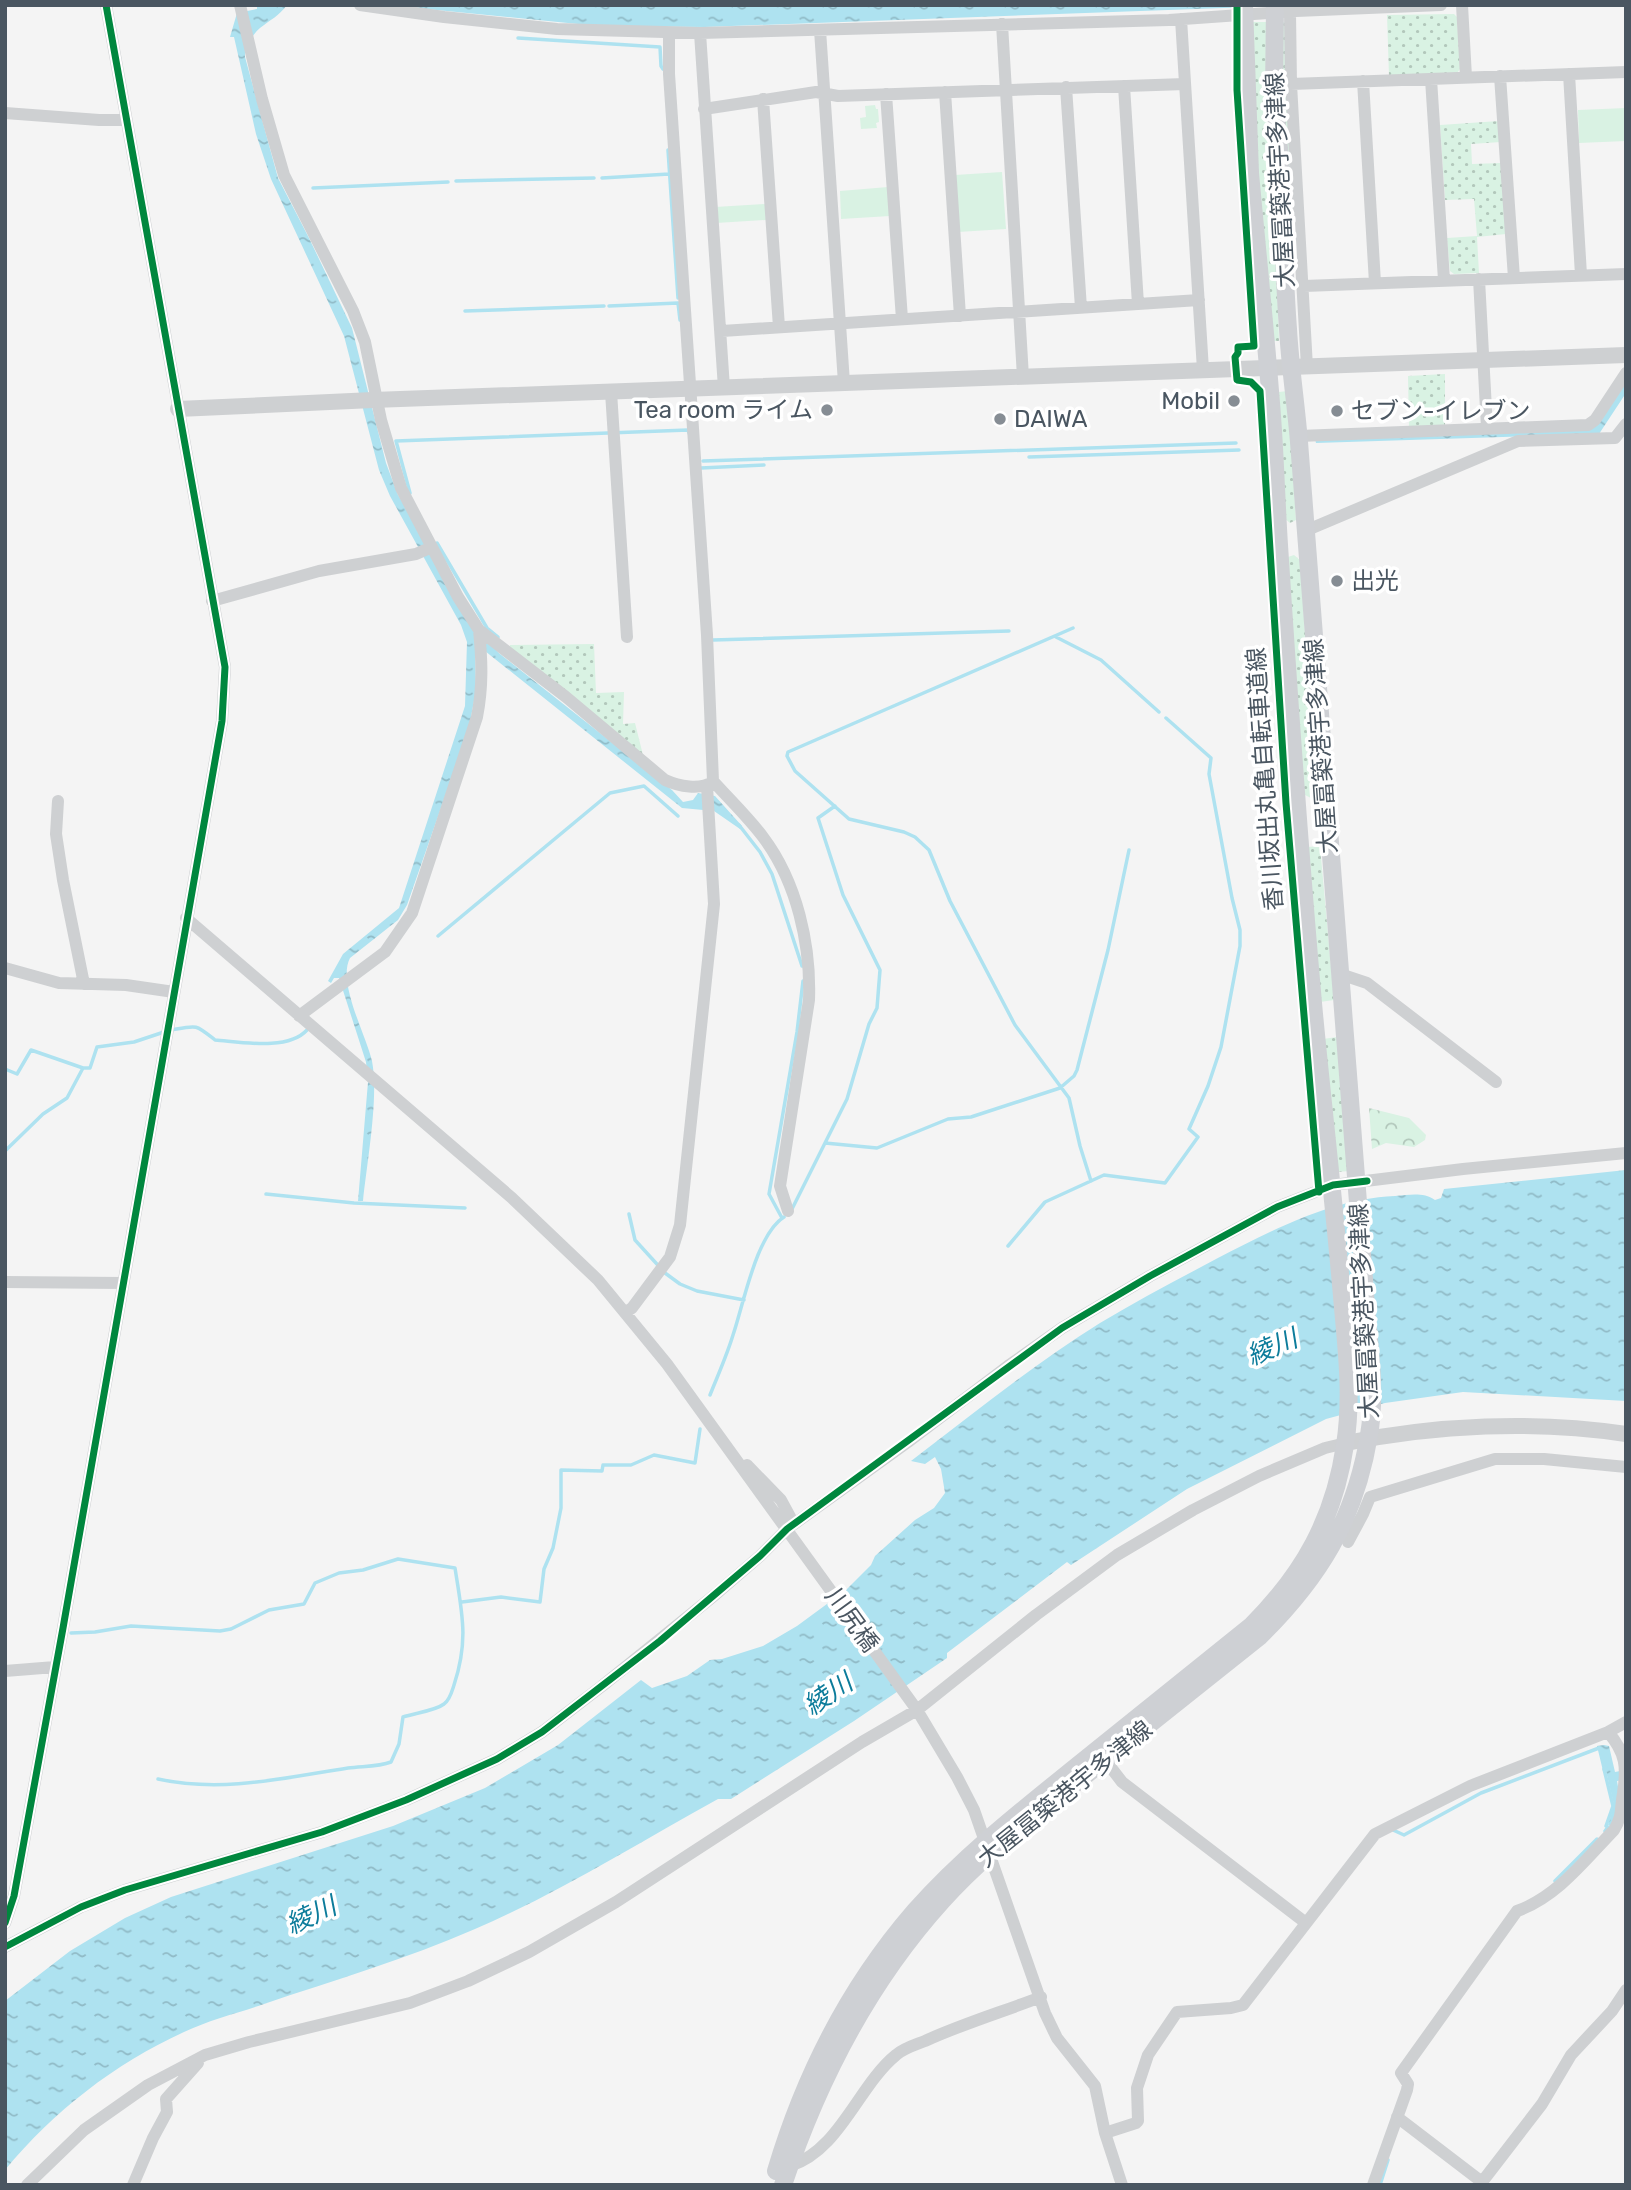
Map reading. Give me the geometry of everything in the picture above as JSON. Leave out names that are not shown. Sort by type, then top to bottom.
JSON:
[{"type":"main road","name":"大屋冨築港宇多津線","points":[[1244,5],[1250,173],[1268,368],[1297,804],[1314,1017],[1334,1193],[1348,1379],[1345,1443],[1328,1516],[1334,1540]]},
{"type":"main road","name":"大屋冨築港宇多津線","points":[[783,2185],[823,2082],[865,2003],[922,1925],[987,1847],[1104,1760],[1259,1637],[1310,1581],[1334,1540],[1353,1499],[1363,1463],[1370,1430],[1371,1376],[1298,436],[1299,367],[1288,331],[1281,170],[1274,94],[1282,9]]},
{"type":"main road","points":[[1279,543],[1305,531]]},
{"type":"main road","points":[[1297,804],[1325,803]]},
{"type":"main road","points":[[1314,1017],[1344,1018]]},
{"type":"main road","name":"大屋冨築港宇多津線","points":[[772,2185],[787,2135],[806,2088],[853,1996],[914,1913],[987,1847],[1251,1626],[1298,1573],[1334,1540]]},
{"type":"street","points":[[5,1923],[13,1896],[55,1667],[222,721],[225,667],[106,5]]},
{"type":"street","points":[[240,5],[275,149],[284,175],[353,311],[365,342],[370,400],[381,420],[401,488],[426,550],[479,632],[566,697],[665,780],[675,784],[709,786],[750,820],[777,859],[799,915],[810,971],[809,1000],[780,1186],[788,1211]]},
{"type":"street","points":[[360,5],[533,27],[669,33],[1181,19],[1282,9],[1441,5]]},
{"type":"street","points":[[1462,5],[1466,77]]},
{"type":"street","points":[[1282,9],[1291,84],[1304,286],[1299,367]]},
{"type":"street","points":[[1181,19],[1203,370]]},
{"type":"street","points":[[1002,24],[1023,377]]},
{"type":"street","points":[[820,30],[844,383]]},
{"type":"street","points":[[626,1312],[632,1308],[670,1256],[680,1225],[715,904],[709,812],[708,635],[669,74],[669,33]]},
{"type":"street","points":[[700,33],[724,388]]},
{"type":"street","points":[[1291,84],[1626,72]]},
{"type":"street","points":[[1569,74],[1581,275]]},
{"type":"street","points":[[1500,76],[1514,278]]},
{"type":"street","points":[[1431,79],[1444,281]]},
{"type":"street","points":[[1363,81],[1375,283]]},
{"type":"street","points":[[704,109],[816,92],[826,95],[887,94],[1185,84]]},
{"type":"street","points":[[1124,86],[1138,304]]},
{"type":"street","points":[[1066,87],[1081,308]]},
{"type":"street","points":[[945,92],[960,316]]},
{"type":"street","points":[[887,94],[902,319]]},
{"type":"street","points":[[763,99],[779,327]]},
{"type":"street","points":[[5,113],[126,120]]},
{"type":"street","points":[[1304,286],[1626,274]]},
{"type":"street","points":[[1479,279],[1488,428]]},
{"type":"street","points":[[722,331],[1199,300]]},
{"type":"street","points":[[178,409],[1626,355]]},
{"type":"street","points":[[1298,436],[1588,425],[1595,420],[1626,373]]},
{"type":"street","points":[[611,392],[627,636]]},
{"type":"street","points":[[1305,531],[1518,440],[1615,438],[1626,424]]},
{"type":"street","points":[[212,601],[318,571],[426,550]]},
{"type":"street","points":[[299,1016],[385,952],[412,913],[477,717],[482,693],[479,632]]},
{"type":"street","points":[[58,801],[56,834],[85,984]]},
{"type":"street","name":"川尻橋","points":[[186,918],[512,1198],[598,1280],[626,1312],[791,1530],[914,1707],[974,1810],[1057,2038],[1092,2080],[1122,2185]]},
{"type":"street","points":[[5,968],[59,982],[126,985],[174,992]]},
{"type":"street","points":[[1340,974],[1367,983],[1496,1082]]},
{"type":"street","points":[[5,1947],[81,1907],[114,1894],[322,1832],[406,1800],[497,1759],[542,1732],[660,1641],[791,1530],[1062,1328],[1150,1276],[1277,1207],[1358,1188],[1463,1169],[1626,1153]]},
{"type":"street","points":[[5,1282],[123,1283]]},
{"type":"street","points":[[27,2185],[84,2130],[148,2085],[205,2055],[410,2003],[468,1981],[517,1958],[616,1902],[914,1707],[1117,1555],[1193,1510],[1259,1476],[1325,1448],[1345,1443],[1370,1430],[1422,1431],[1513,1426],[1626,1434]]},
{"type":"street","points":[[1334,1540],[1363,1514],[1370,1497],[1495,1459],[1544,1459],[1626,1467]]},
{"type":"street","points":[[5,1671],[55,1667]]},
{"type":"street","points":[[1105,2133],[1138,2121],[1137,2088],[1148,2055],[1177,2012],[1242,2005],[1368,1843],[1382,1829],[1470,1786],[1608,1732],[1626,1722]]},
{"type":"street","points":[[1373,2185],[1401,2119],[1408,2084],[1401,2073],[1517,1911],[1535,1905],[1550,1894],[1614,1830],[1620,1820],[1625,1775],[1623,1745],[1608,1732]]},
{"type":"street","points":[[1104,1760],[1122,1782],[1306,1923]]},
{"type":"street","points":[[1401,2119],[1482,2182],[1542,2104],[1571,2055],[1612,2011],[1626,1990]]},
{"type":"street","points":[[790,2166],[804,2161],[836,2130],[880,2069],[899,2052],[1041,1997]]},
{"type":"street","points":[[134,2185],[167,2112],[166,2099],[205,2055]]},
{"type":"green space","points":[[1454,14],[1457,17],[1460,69],[1457,73],[1389,76],[1387,15]]},
{"type":"green space","points":[[1233,22],[1285,22],[1292,171],[1274,174],[1279,341],[1273,341],[1257,174],[1239,176]]},
{"type":"green space","points":[[875,105],[878,109],[877,128],[861,129],[860,118],[866,117],[865,106]]},
{"type":"green space","points":[[1626,108],[1626,141],[1579,143],[1578,110]]},
{"type":"green space","points":[[1499,121],[1501,142],[1471,144],[1472,164],[1501,163],[1506,234],[1477,237],[1479,273],[1454,274],[1450,271],[1447,238],[1477,236],[1474,199],[1445,200],[1440,125]]},
{"type":"green space","points":[[1002,172],[1006,229],[958,232],[955,175]]},
{"type":"green space","points":[[888,187],[890,216],[841,219],[840,191]]},
{"type":"green space","points":[[765,204],[766,220],[716,223],[715,207]]},
{"type":"green space","points":[[1445,374],[1445,426],[1409,428],[1408,376]]},
{"type":"green space","points":[[1288,391],[1296,520],[1290,523],[1284,518],[1279,400],[1279,392]]},
{"type":"green space","points":[[1294,555],[1300,560],[1316,793],[1311,798],[1303,794],[1288,557]]},
{"type":"green space","points":[[594,644],[596,693],[624,692],[623,724],[635,723],[643,755],[509,648],[510,645]]},
{"type":"green space","points":[[1320,846],[1334,1000],[1320,1002],[1308,847]]},
{"type":"green space","points":[[1337,1037],[1350,1171],[1336,1172],[1323,1039]]},
{"type":"green space","points":[[1369,1108],[1409,1118],[1426,1135],[1425,1140],[1414,1147],[1386,1143],[1372,1149]]},
{"type":"water","points":[[260,5],[287,5],[245,45],[245,57],[278,178],[352,328],[386,463],[398,495],[491,645],[500,654],[672,790],[683,802],[693,800],[698,793],[715,796],[742,826],[740,829],[714,811],[682,808],[475,643],[476,690],[469,728],[407,905],[398,920],[350,958],[347,968],[350,994],[369,1050],[374,1076],[363,1201],[358,1201],[368,1082],[366,1062],[339,978],[334,978],[331,983],[328,981],[343,954],[399,908],[465,706],[467,642],[461,625],[390,496],[379,470],[344,336],[271,179],[256,134],[234,37],[230,37],[237,13],[257,9]]},
{"type":"water","points":[[386,5],[1303,5],[705,27],[598,26]]},
{"type":"water","points":[[1626,383],[1626,393],[1599,434],[1316,443],[1315,439],[1588,430]]},
{"type":"water","name":"綾川","points":[[1626,1170],[1626,1401],[1463,1392],[1385,1403],[1326,1419],[1187,1489],[1071,1565],[1067,1562],[947,1653],[947,1658],[731,1799],[718,1799],[568,1884],[475,1929],[397,1960],[203,2024],[158,2045],[87,2091],[44,2128],[5,2170],[5,2001],[70,1951],[125,1918],[171,1897],[393,1826],[485,1788],[558,1745],[641,1680],[652,1688],[687,1676],[710,1660],[763,1646],[797,1626],[846,1590],[871,1565],[875,1556],[915,1520],[934,1508],[945,1493],[941,1469],[935,1457],[925,1464],[911,1461],[1075,1339],[1129,1306],[1237,1248],[1302,1218],[1371,1198],[1421,1195],[1435,1200],[1441,1198],[1444,1189]]},
{"type":"water","points":[[1597,1746],[1609,1746],[1615,1772],[1620,1771],[1626,1780],[1617,1781],[1620,1798],[1612,1827],[1608,1825],[1614,1805]]},
{"type":"waterway","points":[[518,38],[660,47],[663,69]]},
{"type":"waterway","points":[[668,150],[678,298]]},
{"type":"waterway","points":[[602,178],[669,174]]},
{"type":"waterway","points":[[456,181],[594,178]]},
{"type":"waterway","points":[[313,188],[448,182]]},
{"type":"waterway","points":[[609,306],[678,303],[680,320]]},
{"type":"waterway","points":[[465,311],[604,306]]},
{"type":"waterway","points":[[410,493],[396,441],[688,430],[689,433]]},
{"type":"waterway","points":[[703,461],[1236,443]]},
{"type":"waterway","points":[[1029,457],[1239,450]]},
{"type":"waterway","points":[[701,468],[764,465]]},
{"type":"waterway","points":[[437,543],[487,628],[498,637]]},
{"type":"waterway","points":[[1073,628],[788,752],[787,756],[795,771],[849,819],[904,832],[915,837],[929,850],[950,901],[1015,1025],[1069,1098],[1091,1181]]},
{"type":"waterway","points":[[713,640],[1009,631]]},
{"type":"waterway","points":[[1056,637],[1101,660],[1159,712]]},
{"type":"waterway","points":[[1008,1246],[1045,1202],[1104,1175],[1165,1183],[1198,1137],[1189,1129],[1221,1047],[1240,946],[1240,930],[1209,774],[1211,758],[1166,718]]},
{"type":"waterway","points":[[438,936],[610,793],[644,786],[678,816]]},
{"type":"waterway","points":[[792,1209],[847,1099],[869,1024],[877,1008],[880,970],[843,895],[818,818],[835,806]]},
{"type":"waterway","points":[[739,825],[760,852],[772,874],[802,966]]},
{"type":"waterway","points":[[825,1143],[877,1148],[948,1119],[971,1117],[1060,1088],[1074,1076],[1108,950],[1129,850]]},
{"type":"waterway","points":[[782,1218],[769,1194],[797,1032],[803,981]]},
{"type":"waterway","points":[[171,1030],[196,1027],[215,1040],[264,1044],[288,1041],[307,1030]]},
{"type":"waterway","points":[[5,1151],[43,1114],[67,1098],[83,1068],[90,1068],[97,1047],[134,1042],[164,1032]]},
{"type":"waterway","points":[[5,1069],[17,1074],[31,1050],[83,1068]]},
{"type":"waterway","points":[[266,1194],[354,1203],[465,1208]]},
{"type":"waterway","points":[[629,1214],[635,1240],[665,1273],[680,1284],[697,1291],[744,1300]]},
{"type":"waterway","points":[[710,1395],[731,1342],[758,1254],[774,1226],[784,1217]]},
{"type":"waterway","points":[[462,1602],[501,1597],[540,1602],[544,1569],[553,1548],[561,1508],[561,1470],[602,1471],[603,1465],[631,1465],[654,1455],[695,1463],[700,1429]]},
{"type":"waterway","points":[[71,1633],[131,1626],[220,1631],[231,1629],[269,1610],[304,1604],[315,1583],[339,1573],[363,1570],[398,1559],[455,1568],[462,1613],[463,1640],[459,1669],[448,1700],[444,1704],[403,1717],[399,1744],[391,1762],[277,1780],[229,1784],[206,1785],[158,1779]]},
{"type":"waterway","points":[[1393,1830],[1404,1835],[1481,1793],[1599,1748]]},
{"type":"waterway","points":[[1605,1831],[1613,1806],[1604,1769],[1606,1768]]},
{"type":"waterway","points":[[1555,1881],[1597,1839]]},
{"type":"waterway","points":[[1380,2185],[1388,2160]]},
{"type":"cycle path","points":[[5,1923],[14,1896],[63,1628],[222,721],[225,667],[106,5]]},
{"type":"cycle path","name":"香川坂出丸亀自転車道線","points":[[1237,5],[1237,90],[1254,346],[1238,347],[1235,357],[1237,380],[1251,382],[1260,391],[1286,803],[1319,1192]]},
{"type":"cycle path","points":[[5,1947],[81,1907],[125,1890],[322,1832],[406,1800],[497,1759],[542,1732],[660,1641],[760,1556],[787,1529],[1062,1328],[1150,1276],[1277,1207],[1333,1185],[1367,1181]]},
{"type":"place","name":"Mobil","points":[[1234,401]]},
{"type":"place","name":"Tea room ライム","points":[[827,410]]},
{"type":"place","name":"セブン-イレブン","points":[[1337,411]]},
{"type":"place","name":"DAIWA","points":[[1000,419]]},
{"type":"place","name":"出光","points":[[1337,581]]}]
